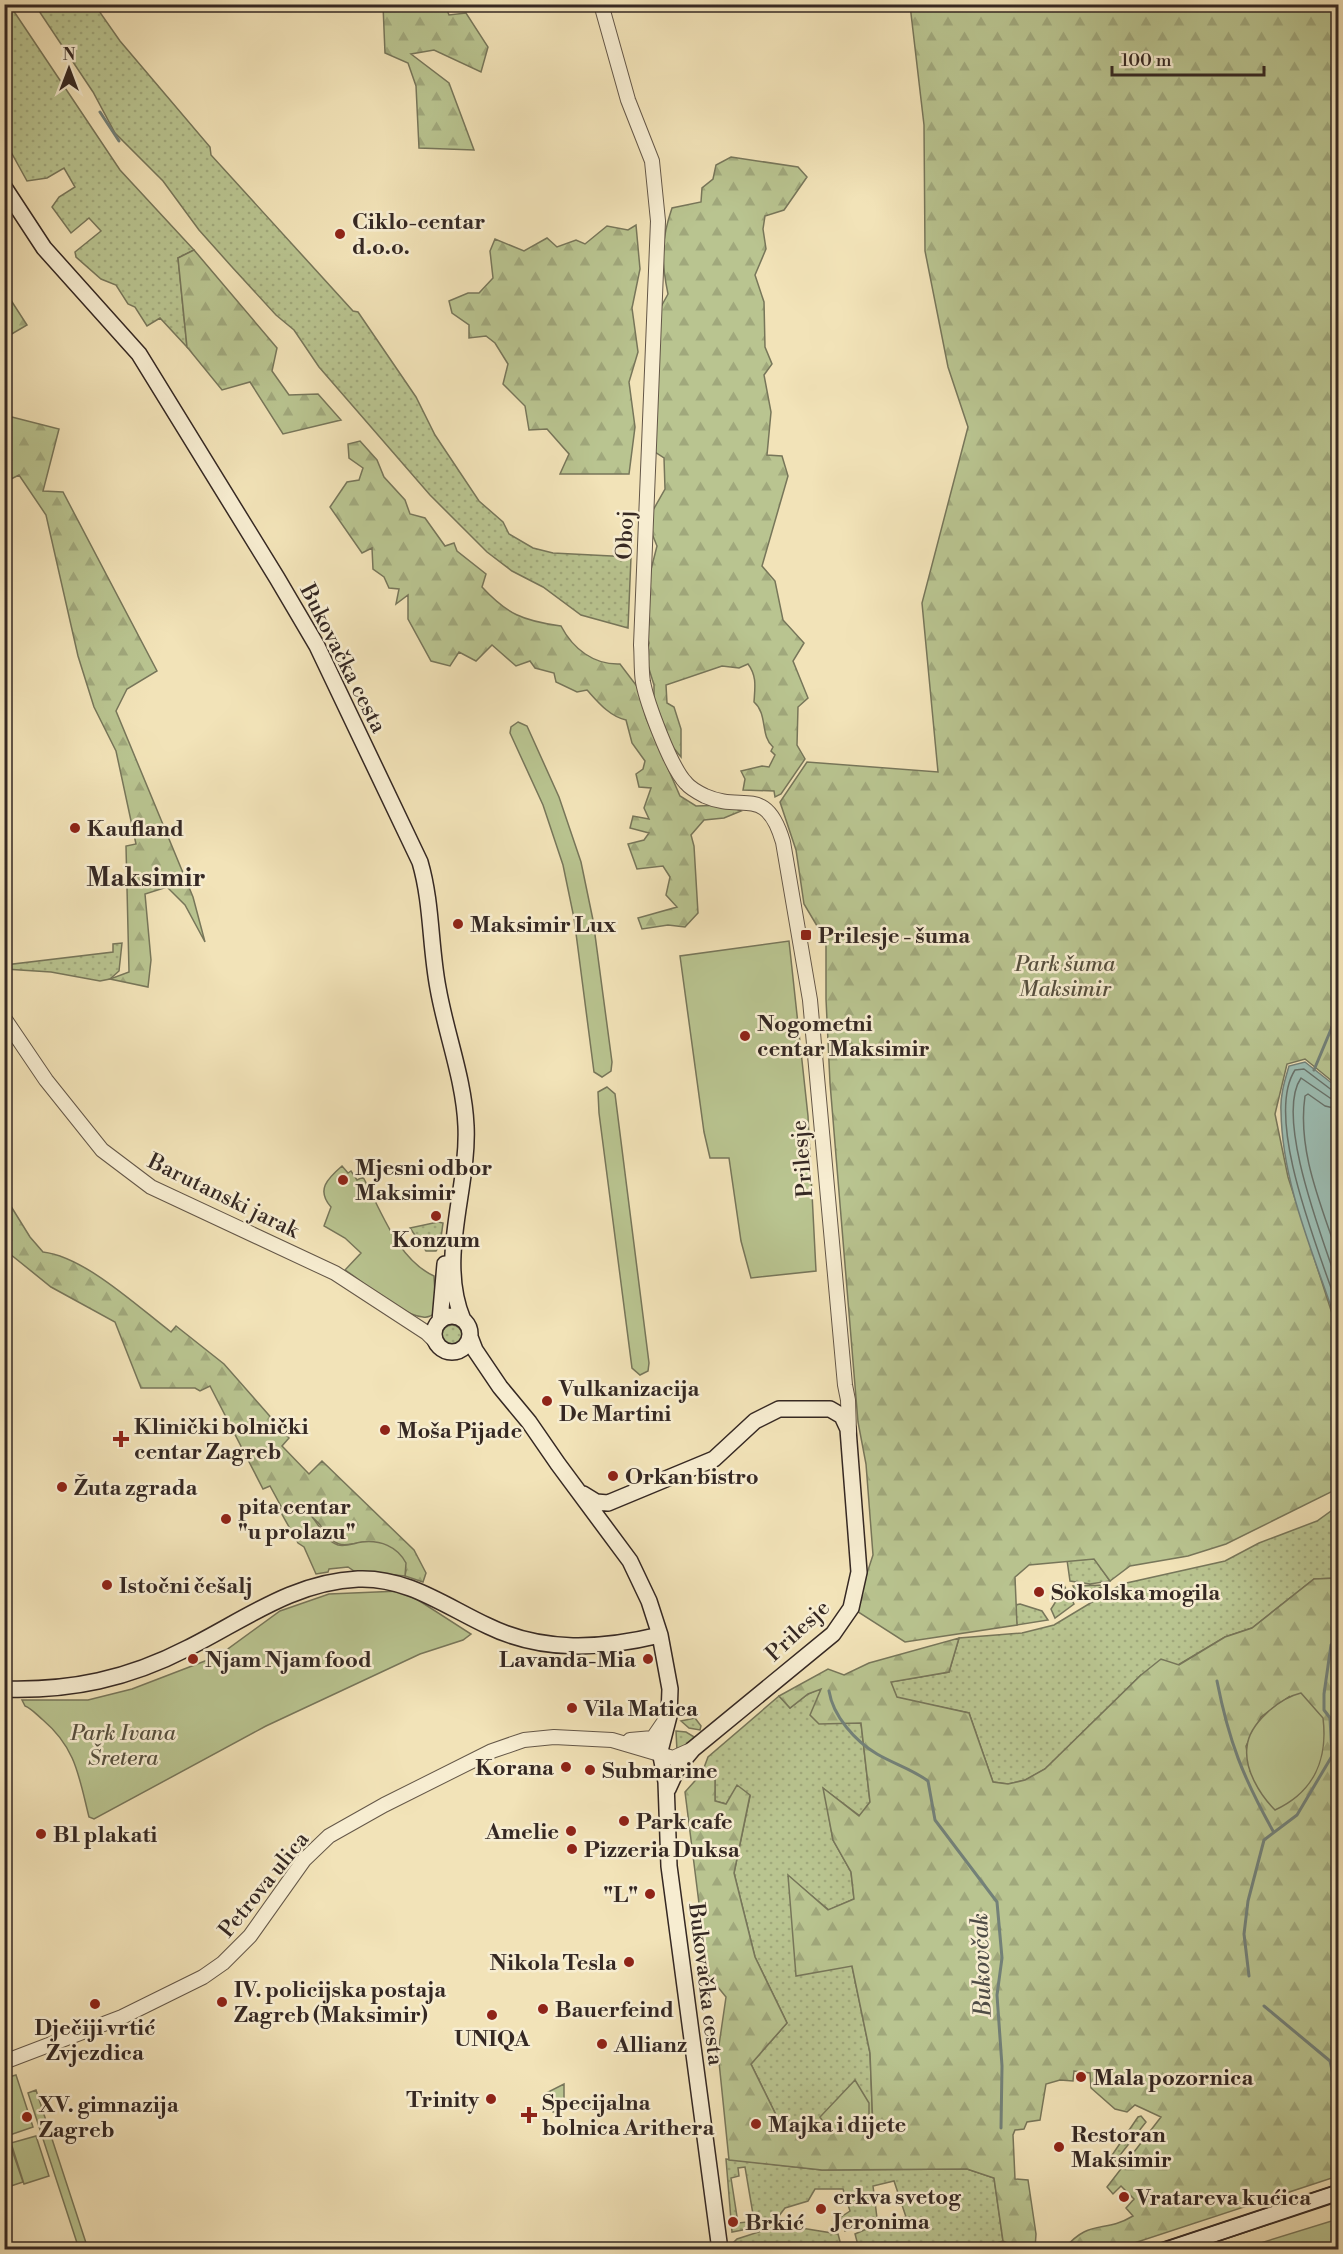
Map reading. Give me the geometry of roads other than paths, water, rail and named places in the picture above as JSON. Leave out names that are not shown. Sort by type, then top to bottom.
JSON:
[{"type":"main road","name":"Bukovačka cesta","points":[[4,187],[44,248],[139,354],[317,646],[420,862],[429,899],[438,989],[464,1102],[465,1143],[455,1221],[453,1280],[457,1304],[463,1320]]},
{"type":"main road","name":"Bukovačka cesta","points":[[440,1321],[445,1262],[455,1221]]},
{"type":"main road","points":[[449,1316],[463,1320],[469,1328],[470,1337],[464,1347],[453,1352],[443,1350],[436,1342],[435,1331],[440,1321],[449,1316]]},
{"type":"main road","name":"Bukovačka cesta","points":[[470,1337],[475,1350],[500,1387],[529,1422],[637,1574],[660,1635],[669,1680],[670,1709],[660,1755],[668,1789],[665,1821],[670,1874],[720,2250]]},
{"type":"main road","name":"Bukovačka cesta","points":[[453,1352],[500,1387]]},
{"type":"main road","points":[[604,1526],[603,1513],[608,1503],[714,1459],[755,1421],[770,1412],[793,1407],[824,1408]]},
{"type":"main road","name":"Prilesje","points":[[668,1789],[693,1749],[832,1634],[851,1608],[858,1582],[859,1561],[849,1435],[842,1416],[834,1410],[824,1408]]},
{"type":"main road","name":"Bukovačka cesta","points":[[576,1488],[591,1500],[608,1503]]},
{"type":"main road","points":[[4,1689],[76,1687],[109,1679],[185,1650],[292,1592],[340,1581],[377,1579],[405,1585],[489,1627],[546,1645],[609,1646],[660,1635]]},
{"type":"main road","points":[[1166,2250],[1338,2193]]},
{"type":"street","name":"Oboj","points":[[601,4],[628,100],[652,160],[657,186],[658,221],[642,634],[643,682],[664,743],[685,782],[703,795],[718,800],[757,804],[775,820],[789,868],[810,1000]]},
{"type":"street","name":"Prilesje","points":[[810,1000],[844,1385],[848,1400],[849,1435]]},
{"type":"street","name":"Barutanski jarak","points":[[4,1018],[46,1080],[102,1150],[127,1170],[151,1187],[335,1273],[436,1342]]},
{"type":"street","points":[[409,1322],[426,1325],[440,1321]]},
{"type":"street","points":[[824,1408],[839,1401],[844,1385]]},
{"type":"street","points":[[612,1740],[653,1738],[660,1731],[670,1709]]},
{"type":"street","name":"Petrova ulica","points":[[4,2062],[122,2017],[209,1973],[250,1936],[304,1860],[329,1836],[384,1805],[492,1751],[518,1742],[554,1737],[612,1740],[660,1755]]},
{"type":"street","name":"Prilesje","points":[[660,1755],[676,1758],[693,1749]]},
{"type":"water","points":[[1305,1062],[1338,1088],[1338,1327],[1293,1193],[1283,1139],[1281,1099],[1289,1066]]},
{"type":"waterway","points":[[1332,4],[1338,16]]},
{"type":"waterway","points":[[100,112],[119,141]]},
{"type":"waterway","points":[[1314,1070],[1332,1027]]},
{"type":"waterway","points":[[1249,1976],[1244,1934],[1248,1901],[1264,1840],[1297,1815],[1332,1756],[1330,1718],[1324,1710],[1324,1694],[1331,1645],[1338,1639]]},
{"type":"waterway","points":[[1217,1681],[1238,1759],[1273,1831]]},
{"type":"waterway","name":"Bukovčak","points":[[829,1691],[835,1710],[853,1735],[877,1754],[928,1781],[935,1820],[997,1902],[1002,1958],[997,1995],[1002,2066],[1001,2128]]},
{"type":"waterway","points":[[1264,2006],[1330,2061],[1338,2088]]},
{"type":"tram line","points":[[1139,2250],[1338,2184]]},
{"type":"tram line","points":[[1192,2250],[1338,2201]]},
{"type":"place","name":"Ciklo-centar d.o.o.","points":[[340,234]]},
{"type":"place","name":"Kaufland","points":[[75,828]]},
{"type":"place","name":"Maksimir Lux","points":[[458,924]]},
{"type":"place","name":"Prilesje - šuma","points":[[806,935]]},
{"type":"place","name":"Nogometni centar Maksimir","points":[[745,1036]]},
{"type":"place","name":"Mjesni odbor Maksimir","points":[[343,1180]]},
{"type":"place","name":"Konzum","points":[[436,1216]]},
{"type":"place","name":"Vulkanizacija De Martini","points":[[547,1401]]},
{"type":"place","name":"Moša Pijade","points":[[385,1430]]},
{"type":"place","name":"Klinički bolnički centar Zagreb","points":[[121,1439]]},
{"type":"place","name":"Orkan bistro","points":[[613,1476]]},
{"type":"place","name":"Žuta zgrada","points":[[62,1487]]},
{"type":"place","name":"pita centar \"u prolazu\"","points":[[226,1519]]},
{"type":"place","name":"Istočni češalj","points":[[107,1585]]},
{"type":"place","name":"Sokolska mogila","points":[[1039,1592]]},
{"type":"place","name":"Njam Njam food","points":[[193,1659]]},
{"type":"place","name":"Lavanda-Mia","points":[[648,1659]]},
{"type":"place","name":"Vila Matica","points":[[572,1708]]},
{"type":"place","name":"Korana","points":[[566,1767]]},
{"type":"place","name":"Submarine","points":[[590,1770]]},
{"type":"place","name":"Park cafe","points":[[624,1821]]},
{"type":"place","name":"Amelie","points":[[571,1831]]},
{"type":"place","name":"B1 plakati","points":[[41,1834]]},
{"type":"place","name":"Pizzeria Duksa","points":[[572,1849]]},
{"type":"place","name":"\"L\"","points":[[650,1894]]},
{"type":"place","name":"Nikola Tesla","points":[[629,1962]]},
{"type":"place","name":"IV. policijska postaja Zagreb (Maksimir)","points":[[222,2002]]},
{"type":"place","name":"Dječiji vrtić Zvjezdica","points":[[95,2004]]},
{"type":"place","name":"Bauerfeind","points":[[543,2009]]},
{"type":"place","name":"UNIQA","points":[[492,2015]]},
{"type":"place","name":"Allianz","points":[[602,2044]]},
{"type":"place","name":"Mala pozornica","points":[[1081,2077]]},
{"type":"place","name":"Trinity","points":[[491,2099]]},
{"type":"place","name":"Specijalna bolnica Arithera","points":[[529,2115]]},
{"type":"place","name":"XV. gimnazija Zagreb","points":[[27,2117]]},
{"type":"place","name":"Majka i dijete","points":[[756,2124]]},
{"type":"place","name":"Restoran Maksimir","points":[[1059,2147]]},
{"type":"place","name":"Vratareva kućica","points":[[1124,2197]]},
{"type":"place","name":"crkva svetog Jeronima","points":[[821,2209]]},
{"type":"place","name":"Brkić","points":[[733,2222]]},
{"type":"district","name":"Maksimir","points":[[146,877]]},
{"type":"park label","name":"Park šuma Maksimir","points":[[1065,976]]},
{"type":"park label","name":"Park Ivana Šretera","points":[[123,1745]]}]
